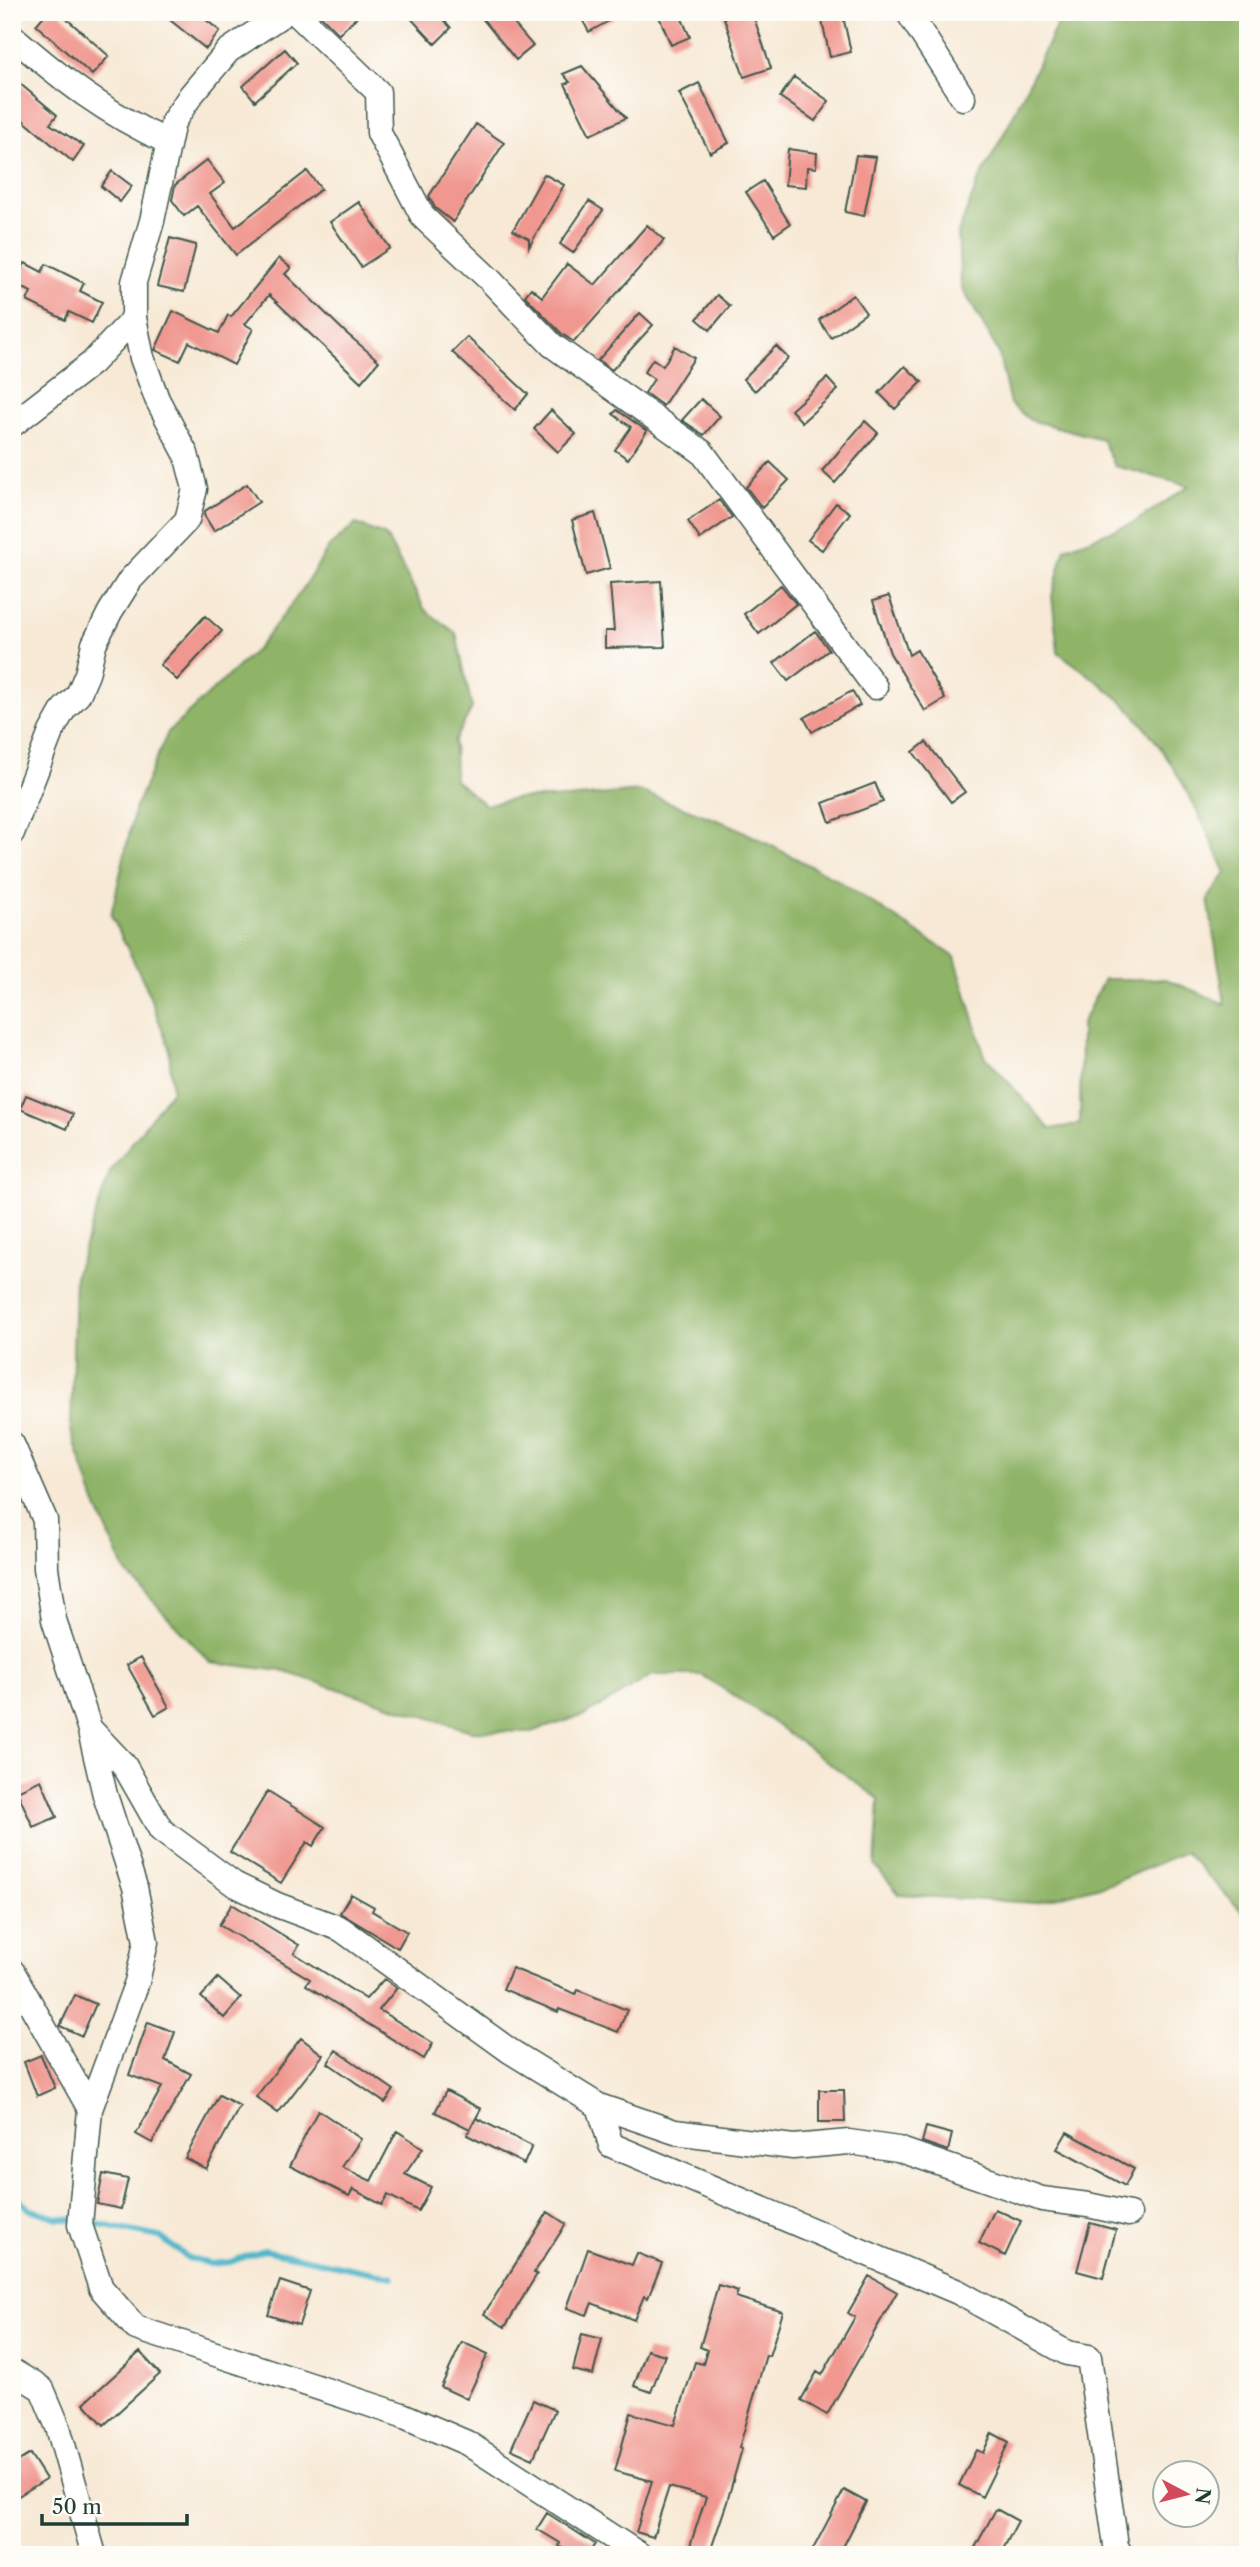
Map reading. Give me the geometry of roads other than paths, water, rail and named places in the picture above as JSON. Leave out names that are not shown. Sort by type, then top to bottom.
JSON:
[{"type":"street","points":[[12,833],[51,732],[64,709],[78,695],[87,674],[93,644],[110,612],[130,580],[187,520],[195,489],[186,454],[157,399],[142,358],[134,318],[134,282],[152,221],[173,122],[228,51],[286,12]]},
{"type":"street","points":[[296,12],[378,92],[379,133],[423,217],[489,279],[552,345],[702,452],[874,687]]},
{"type":"street","points":[[908,12],[963,98]]},
{"type":"street","points":[[12,36],[69,85],[127,123],[168,142]]},
{"type":"street","points":[[12,425],[92,363],[134,318]]},
{"type":"street","points":[[12,1444],[45,1520],[46,1568],[54,1620],[89,1727],[105,1795],[135,1887],[146,1942],[137,1982],[90,2109],[80,2225],[101,2288],[136,2328],[402,2414],[467,2442],[640,2555]]},
{"type":"street","points":[[89,1727],[124,1765],[161,1830],[234,1884],[276,1905],[341,1929],[510,2050],[599,2106],[675,2132],[793,2147],[849,2141],[898,2149],[1042,2199],[1129,2214]]},
{"type":"street","points":[[12,1970],[90,2109]]},
{"type":"street","points":[[599,2106],[611,2145],[958,2292],[1067,2353],[1089,2357],[1116,2546],[1121,2555]]},
{"type":"street","points":[[12,2371],[42,2389],[58,2427],[94,2555]]},
{"type":"waterway","points":[[12,2193],[29,2209],[57,2218],[76,2220]]},
{"type":"waterway","points":[[86,2222],[160,2237],[188,2258],[211,2264],[230,2262],[264,2250],[393,2277]]}]
